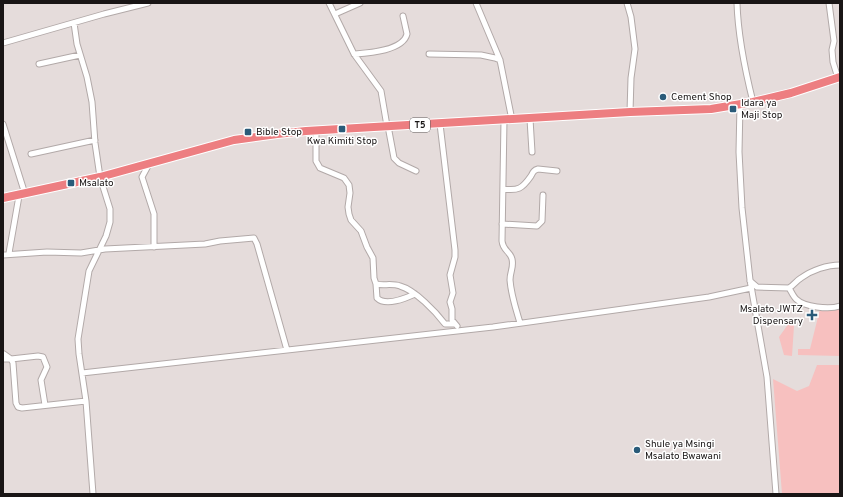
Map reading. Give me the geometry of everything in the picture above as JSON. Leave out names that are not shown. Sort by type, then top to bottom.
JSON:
[{"type":"highway","name":"T5","points":[[3,198],[100,177],[234,140],[277,134],[388,126],[530,119],[630,112],[711,109],[753,102],[791,93],[839,77]]},
{"type":"street","points":[[3,43],[148,3]]},
{"type":"street","points":[[329,3],[354,54],[381,91],[394,158],[399,163],[416,171]]},
{"type":"street","points":[[335,14],[360,3]]},
{"type":"street","points":[[476,3],[500,60],[508,120],[503,189],[502,246],[512,257],[513,268],[510,274],[510,286],[520,323]]},
{"type":"street","points":[[627,3],[631,17],[635,49],[631,82],[630,112]]},
{"type":"street","points":[[737,3],[746,72],[753,102]]},
{"type":"street","points":[[829,3],[834,41],[832,50],[839,77]]},
{"type":"street","points":[[354,54],[379,52],[403,41],[407,34],[403,16]]},
{"type":"street","points":[[74,23],[80,55],[90,89],[94,140],[100,177],[109,202],[110,218],[106,236],[98,249],[89,271],[86,300],[78,346],[86,400],[93,494]]},
{"type":"street","points":[[429,54],[481,55],[500,60]]},
{"type":"street","points":[[39,64],[80,55]]},
{"type":"street","points":[[740,104],[740,179],[751,288],[767,377],[776,494]]},
{"type":"street","points":[[530,119],[532,152]]},
{"type":"street","points":[[3,124],[4,134],[22,195],[9,254]]},
{"type":"street","points":[[440,124],[454,239],[454,257],[450,275],[453,293],[450,302],[452,309],[452,320],[455,324],[465,330]]},
{"type":"street","points":[[316,131],[316,161],[320,168],[344,178],[349,185],[349,214],[351,220],[362,231],[367,247],[372,254],[377,298],[381,301],[400,301],[415,294]]},
{"type":"street","points":[[31,154],[94,140]]},
{"type":"street","points":[[151,162],[142,176],[154,214],[154,247]]},
{"type":"street","points":[[503,189],[518,190],[525,185],[535,170],[557,171]]},
{"type":"street","points":[[502,224],[537,226],[540,224],[542,221],[543,195]]},
{"type":"street","points":[[3,255],[47,252],[81,252],[98,249],[205,244],[254,238],[276,306],[287,350]]},
{"type":"street","points":[[750,280],[752,284],[758,287],[789,288],[801,278],[816,270],[830,265],[840,265]]},
{"type":"street","points":[[376,284],[400,286],[415,294],[438,315],[445,324],[455,324]]},
{"type":"street","points":[[82,373],[465,330],[709,298],[751,288]]},
{"type":"street","points":[[789,288],[795,298],[802,303],[828,308],[840,306]]},
{"type":"street","points":[[3,355],[11,359],[38,356],[44,358],[47,367],[41,380],[41,384],[45,405]]},
{"type":"street","points":[[11,359],[14,366],[17,406],[22,408],[86,400]]},
{"type":"shaded area","points":[[840,308],[840,356],[798,355],[798,349],[810,349],[820,309]]},
{"type":"shaded area","points":[[792,319],[794,326],[792,356],[784,355],[779,337]]},
{"type":"shaded area","points":[[817,365],[840,365],[840,494],[782,494],[773,379],[797,391],[809,386]]},
{"type":"place","name":"Cement Shop","points":[[663,97]]},
{"type":"place","name":"Idara ya Maji Stop","points":[[733,109]]},
{"type":"place","name":"Kwa Kimiti Stop","points":[[342,129]]},
{"type":"place","name":"Bible Stop","points":[[248,132]]},
{"type":"place","name":"Msalato","points":[[71,183]]},
{"type":"place","name":"Msalato JWTZ Dispensary","points":[[812,315]]},
{"type":"place","name":"Shule ya Msingi Msalato Bwawani","points":[[637,450]]}]
